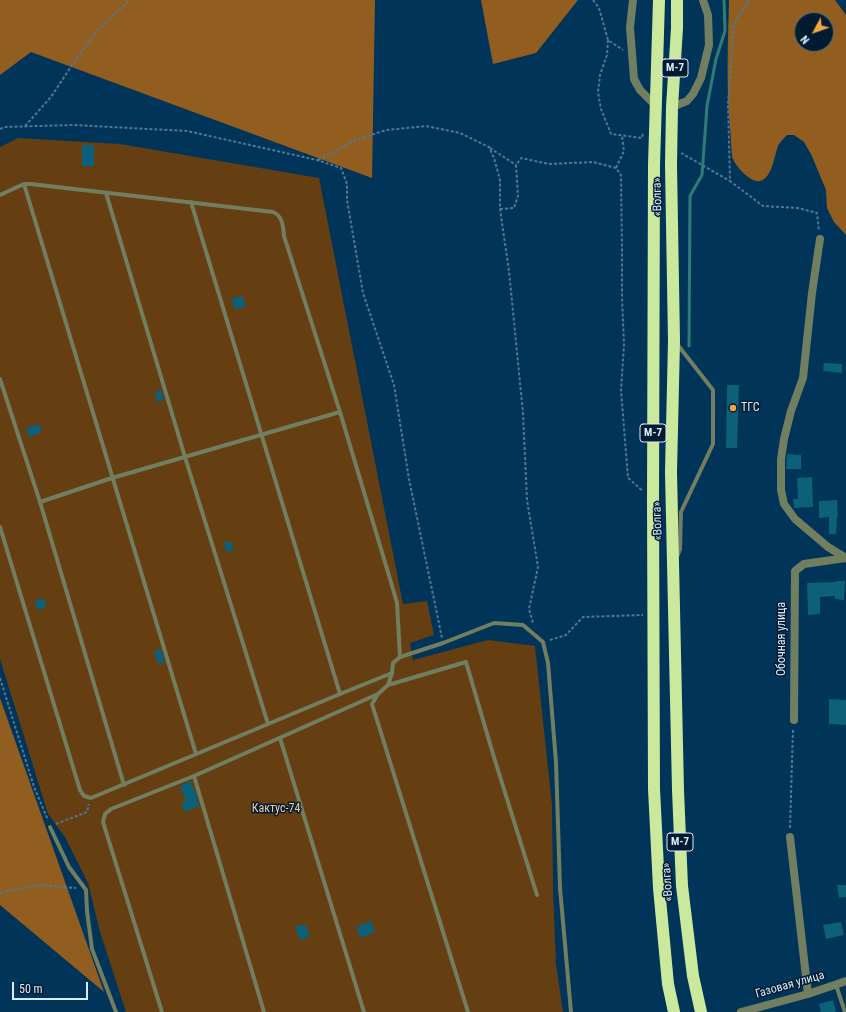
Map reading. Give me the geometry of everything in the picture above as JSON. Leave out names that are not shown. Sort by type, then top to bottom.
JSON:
[{"type":"highway","name":"«Волга»","points":[[659,0],[654,165],[654,789],[659,888],[666,967],[674,1012]]},
{"type":"highway","name":"«Волга»","points":[[677,0],[677,28],[672,107],[674,341],[671,472],[678,790],[682,886],[693,976],[701,1012]]},
{"type":"street","points":[[633,0],[630,27],[634,79],[640,90],[656,106]]},
{"type":"street","points":[[672,107],[687,101],[693,94],[701,78],[709,45],[708,15],[703,0]]},
{"type":"street","points":[[820,239],[812,293],[803,378],[791,411],[784,439],[781,459],[781,490],[784,504],[795,519],[828,547],[846,558]]},
{"type":"street","name":"Обочная улица","points":[[794,720],[794,571],[804,564],[846,558]]},
{"type":"street","points":[[790,837],[808,994]]},
{"type":"street","name":"Газовая улица","points":[[741,1012],[808,994],[846,981]]},
{"type":"lane","points":[[24,184],[196,754]]},
{"type":"lane","points":[[0,195],[24,184],[31,184],[191,202],[273,212],[278,214],[281,218],[284,236],[340,412],[397,603],[400,657]]},
{"type":"lane","points":[[106,192],[185,457],[268,724]]},
{"type":"lane","points":[[191,202],[340,694]]},
{"type":"lane","points":[[673,569],[680,549],[682,512],[713,444],[713,390],[674,341]]},
{"type":"lane","points":[[0,379],[40,502],[124,784]]},
{"type":"lane","points":[[40,502],[112,478],[340,412]]},
{"type":"lane","points":[[0,527],[80,790],[84,796],[91,798],[392,673]]},
{"type":"lane","points":[[388,685],[392,673],[393,663],[400,657],[443,643],[494,623],[523,625],[543,642],[548,663],[556,762],[560,888],[571,1012]]},
{"type":"lane","points":[[468,1012],[372,704],[378,694],[388,685],[466,662],[537,895]]},
{"type":"lane","points":[[162,1012],[103,822],[106,814],[111,809],[194,776],[378,694]]},
{"type":"lane","points":[[280,738],[364,1012]]},
{"type":"lane","points":[[194,776],[264,1012]]},
{"type":"lane","points":[[50,827],[69,867],[86,890],[92,948],[116,1012]]},
{"type":"lane","points":[[836,984],[845,1012]]},
{"type":"path","points":[[26,126],[51,97],[76,59],[98,30],[130,0]]},
{"type":"path","points":[[593,0],[598,8],[608,40],[607,55],[600,75],[598,92],[601,109],[611,134],[642,138],[643,130]]},
{"type":"path","points":[[730,182],[728,104],[734,24],[749,0]]},
{"type":"path","points":[[608,40],[632,56]]},
{"type":"path","points":[[317,160],[356,140],[386,130],[426,126],[460,133],[489,147],[516,165]]},
{"type":"path","points":[[616,168],[624,151],[622,136]]},
{"type":"path","points":[[489,147],[494,158],[500,180],[500,209],[509,271],[523,413],[527,500],[538,567],[529,609],[536,636]]},
{"type":"path","points":[[672,147],[730,182],[763,206],[798,208],[817,213],[820,239]]},
{"type":"path","points":[[500,209],[514,208],[518,196],[516,165],[521,158],[549,164],[593,162],[616,168],[621,175],[624,345],[621,390],[628,478],[653,500]]},
{"type":"path","points":[[543,642],[566,635],[583,617],[653,615]]},
{"type":"path","points":[[0,678],[34,787],[50,827],[87,812],[91,798]]},
{"type":"path","points":[[790,837],[794,720]]},
{"type":"path","points":[[0,893],[38,885],[86,890]]},
{"type":"green space","name":"Кактус-74","points":[[18,138],[120,144],[319,178],[403,604],[427,601],[434,635],[410,643],[413,660],[488,640],[535,646],[552,805],[556,964],[563,1012],[126,1012],[100,932],[88,883],[65,837],[48,814],[0,659],[0,147]]},
{"type":"shaded area","points":[[0,0],[375,0],[372,178],[31,52],[0,75]]},
{"type":"shaded area","points":[[481,0],[578,0],[536,53],[493,64]]},
{"type":"shaded area","points":[[729,0],[835,0],[846,15],[846,235],[834,222],[827,208],[826,190],[811,154],[804,142],[794,135],[787,135],[780,143],[768,175],[760,181],[756,181],[743,173],[733,160],[728,96]]},
{"type":"shaded area","points":[[0,698],[104,992],[0,905]]},
{"type":"building","points":[[82,145],[94,145],[94,166],[82,166]]},
{"type":"building","points":[[243,296],[246,307],[234,309],[232,298]]},
{"type":"building","points":[[824,363],[842,364],[842,373],[823,371]]},
{"type":"building","points":[[727,385],[739,385],[737,448],[726,448]]},
{"type":"building","points":[[161,390],[164,400],[158,402],[155,392]]},
{"type":"building","points":[[39,424],[42,432],[29,437],[26,428]]},
{"type":"building","points":[[787,454],[801,455],[801,469],[786,469]]},
{"type":"building","points":[[812,477],[813,507],[794,508],[793,499],[798,499],[797,478]]},
{"type":"building","points":[[837,500],[838,517],[836,534],[829,534],[829,517],[819,518],[819,501]]},
{"type":"building","points":[[231,541],[234,550],[226,552],[224,543]]},
{"type":"building","points":[[845,581],[844,600],[835,599],[835,596],[820,597],[820,614],[808,615],[807,583]]},
{"type":"building","points":[[44,598],[46,607],[37,610],[35,601]]},
{"type":"building","points":[[161,649],[165,662],[158,664],[154,651]]},
{"type":"building","points":[[829,699],[846,700],[846,725],[829,724]]},
{"type":"building","points":[[190,781],[196,793],[199,806],[185,812],[181,803],[186,801],[180,786]]},
{"type":"building","points":[[837,885],[846,885],[846,897],[839,898]]},
{"type":"building","points":[[371,921],[375,932],[361,938],[356,927]]},
{"type":"building","points":[[841,922],[844,935],[826,939],[823,925]]},
{"type":"building","points":[[305,924],[310,936],[300,940],[295,927]]},
{"type":"building","points":[[833,1000],[836,1012],[821,1012],[819,1004]]},
{"type":"waterway","points":[[689,346],[690,196],[702,175],[707,106],[716,59],[725,31],[724,0]]},
{"type":"place","name":"ТГС","points":[[733,408]]}]
